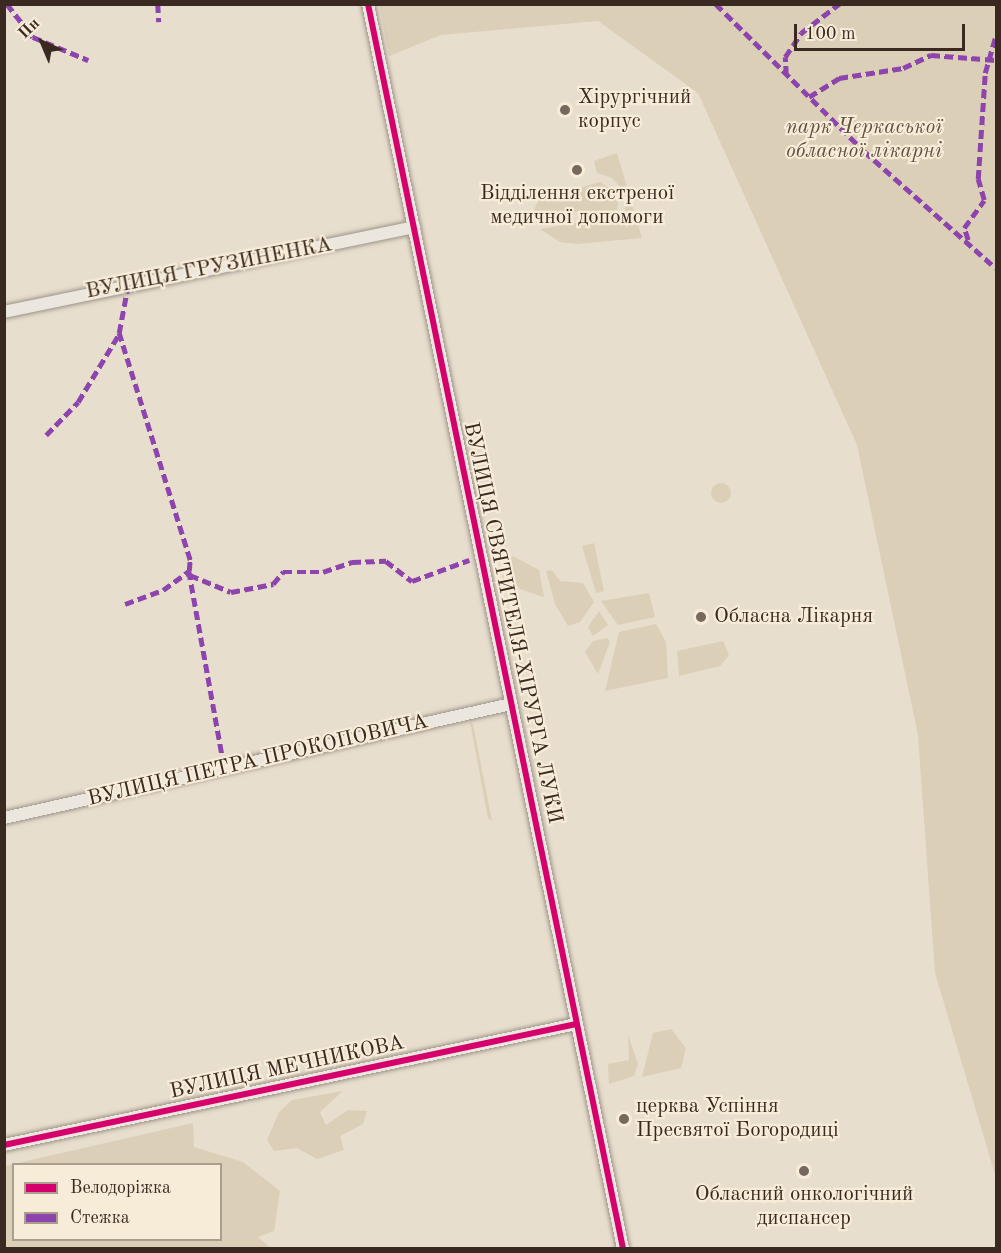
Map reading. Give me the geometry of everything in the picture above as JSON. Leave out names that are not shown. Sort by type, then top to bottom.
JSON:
[{"type":"street","name":"ВУЛИЦЯ СВЯТИТЕЛЯ-ХІРУРГА ЛУКИ","points":[[368,4],[623,1248]]},
{"type":"street","name":"ВУЛИЦЯ ГРУЗИНЕНКА","points":[[4,312],[414,227]]},
{"type":"street","name":"ВУЛИЦЯ ПЕТРА ПРОКОПОВИЧА","points":[[4,818],[511,704]]},
{"type":"street","name":"ВУЛИЦЯ МЕЧНИКОВА","points":[[4,1145],[576,1024]]},
{"type":"green space","name":"парк Черкаської обласної лікарні","points":[[379,5],[996,5],[996,1178],[935,973],[918,735],[857,445],[698,93],[598,21],[441,35],[389,56]]},
{"type":"green space","points":[[617,153],[642,238],[577,244],[560,242],[540,229],[624,215],[627,194],[612,178],[597,173],[594,161]]},
{"type":"green space","points":[[600,182],[619,195],[617,210],[532,214],[539,199]]},
{"type":"green space","points":[[721,483],[728,486],[731,493],[728,500],[721,503],[714,500],[711,493],[714,486]]},
{"type":"green space","points":[[594,543],[604,591],[596,593],[582,546]]},
{"type":"green space","points":[[513,556],[539,570],[544,597],[504,584],[502,568]]},
{"type":"green space","points":[[552,570],[560,581],[583,583],[594,602],[580,622],[568,626],[555,604],[546,571]]},
{"type":"green space","points":[[649,593],[655,617],[618,625],[601,601]]},
{"type":"green space","points":[[599,611],[608,625],[593,636],[588,627]]},
{"type":"green space","points":[[656,624],[666,642],[668,678],[605,691],[619,632]]},
{"type":"green space","points":[[607,638],[610,642],[598,674],[585,652],[593,641]]},
{"type":"green space","points":[[723,641],[729,655],[720,666],[679,676],[677,651]]},
{"type":"green space","points":[[470,722],[473,724],[492,821],[488,818]]},
{"type":"green space","points":[[671,1029],[686,1048],[681,1068],[642,1077],[653,1033]]},
{"type":"green space","points":[[628,1035],[638,1064],[634,1076],[609,1084],[608,1064],[629,1060]]},
{"type":"green space","points":[[343,1091],[320,1112],[326,1125],[348,1110],[367,1111],[363,1124],[340,1136],[344,1150],[317,1159],[297,1148],[274,1151],[267,1140],[279,1112],[292,1100]]},
{"type":"green space","points":[[193,1123],[194,1147],[243,1162],[280,1191],[274,1231],[258,1237],[270,1248],[5,1248],[5,1166],[12,1164],[12,1241],[222,1241],[222,1163],[18,1163]]},
{"type":"marked path","points":[[7,4],[33,37],[88,60]]},
{"type":"marked path","points":[[158,4],[159,22]]},
{"type":"marked path","points":[[716,4],[864,151],[996,268]]},
{"type":"marked path","points":[[786,75],[785,57],[801,33],[839,4]]},
{"type":"marked path","points":[[968,240],[964,228],[984,200],[978,179],[985,73],[996,35]]},
{"type":"marked path","points":[[809,97],[839,78],[903,68],[931,55],[996,60]]},
{"type":"marked path","points":[[125,604],[163,590],[189,571],[190,560],[119,333],[128,285]]},
{"type":"marked path","points":[[46,435],[78,402],[119,334]]},
{"type":"marked path","points":[[190,575],[231,592],[273,584],[283,572],[323,572],[352,562],[386,561],[412,581],[469,560]]},
{"type":"marked path","points":[[189,571],[224,766]]},
{"type":"cycle path","points":[[368,4],[623,1248]]},
{"type":"cycle path","points":[[4,1145],[576,1024]]},
{"type":"place","name":"Хірургічний корпус","points":[[565,110]]},
{"type":"place","name":"Відділення екстреної медичної допомоги","points":[[577,170]]},
{"type":"place","name":"Обласна Лікарня","points":[[701,617]]},
{"type":"place","name":"церква Успіння Пресвятої Богородиці","points":[[624,1119]]},
{"type":"place","name":"Обласний онкологічний диспансер","points":[[804,1171]]}]
